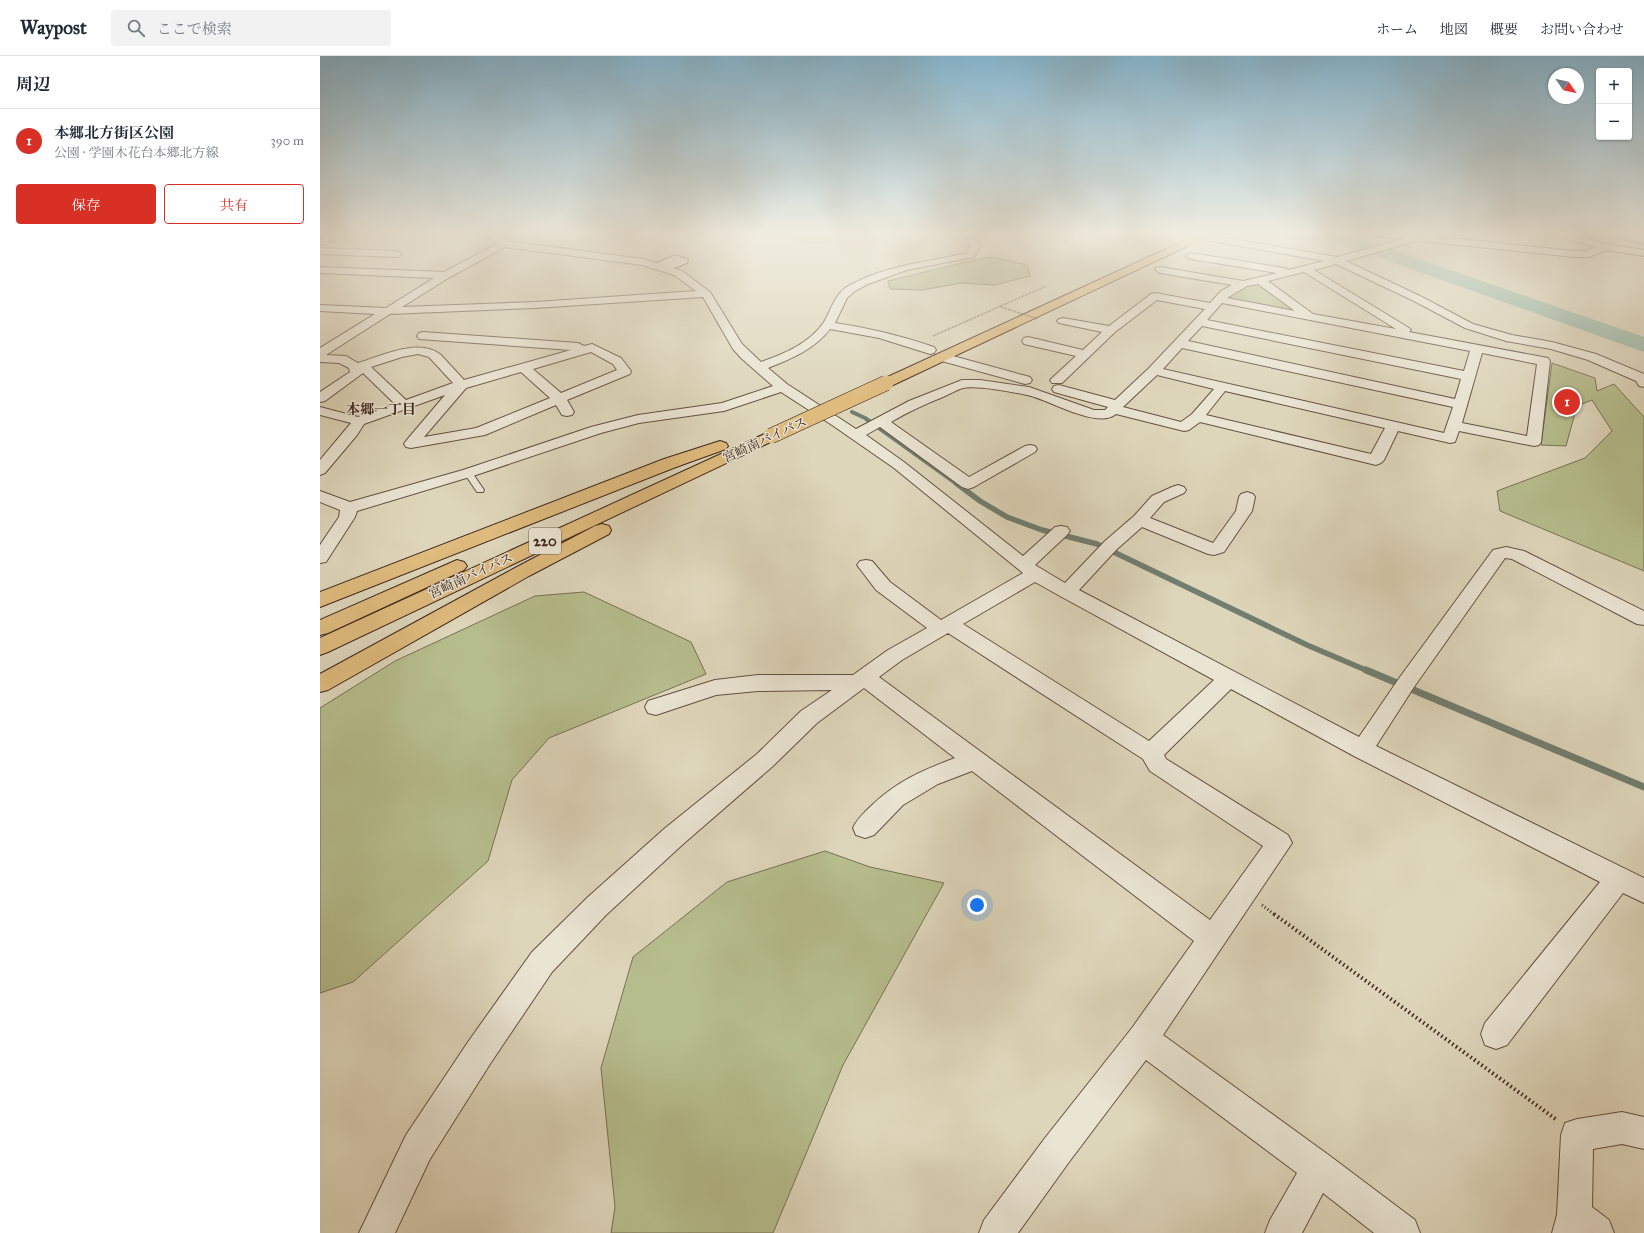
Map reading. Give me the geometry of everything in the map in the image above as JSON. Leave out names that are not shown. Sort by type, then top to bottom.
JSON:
[{"type":"highway","name":"宮崎南バイパス","points":[[320,628],[767,432],[880,379],[930,350],[1069,288]]},
{"type":"highway","name":"宮崎南バイパス","points":[[880,379],[942,357],[1081,288]]},
{"type":"highway","name":"宮崎南バイパス","points":[[320,647],[727,450]]},
{"type":"highway","points":[[320,600],[670,463],[727,450]]},
{"type":"highway","points":[[320,684],[522,572],[670,494],[727,450]]},
{"type":"street","points":[[320,353],[425,288]]},
{"type":"street","points":[[698,288],[706,294],[737,346],[782,387],[899,465],[1029,570],[1362,750],[1644,891]]},
{"type":"street","points":[[759,367],[780,359],[812,342],[827,325],[838,305],[850,290],[855,288]]},
{"type":"street","points":[[855,435],[914,404],[962,384],[980,384],[1038,393],[1088,413],[1097,415],[1108,413],[1154,371],[1178,343],[1200,322],[1226,293],[1236,288]]},
{"type":"street","points":[[1271,288],[1312,318]]},
{"type":"street","points":[[1337,288],[1416,336]]},
{"type":"street","points":[[1395,288],[1470,326],[1510,338],[1552,346],[1592,357],[1620,367],[1641,378],[1644,383]]},
{"type":"street","points":[[320,308],[387,311],[535,306],[706,294]]},
{"type":"street","points":[[1057,380],[1111,330],[1155,296],[1217,303],[1312,318],[1416,336],[1544,361],[1534,442],[1454,426]]},
{"type":"street","points":[[1063,320],[1111,330]]},
{"type":"street","points":[[1200,322],[1468,376]]},
{"type":"street","points":[[827,325],[862,329],[894,337],[930,350]]},
{"type":"street","points":[[423,336],[592,348],[618,361],[625,372],[480,432],[411,444],[461,385]]},
{"type":"street","points":[[1028,341],[1085,354]]},
{"type":"street","points":[[1178,343],[1460,404]]},
{"type":"street","points":[[320,411],[341,414],[345,418],[359,421],[403,404],[461,385],[592,348]]},
{"type":"street","points":[[1154,371],[1450,439],[1477,348]]},
{"type":"street","points":[[403,404],[364,368],[413,350],[422,350],[432,354],[461,385]]},
{"type":"street","points":[[942,357],[1118,404]]},
{"type":"street","points":[[320,358],[342,360],[355,366],[357,373],[320,398]]},
{"type":"street","points":[[980,362],[1057,380],[1118,404],[1184,427],[1197,416],[1222,387]]},
{"type":"street","points":[[523,367],[559,399],[567,412]]},
{"type":"street","points":[[320,496],[349,508],[468,473],[589,432],[638,419],[724,407],[782,387]]},
{"type":"street","points":[[1197,416],[1376,460],[1393,426]]},
{"type":"street","points":[[320,470],[352,432],[359,421]]},
{"type":"street","points":[[606,421],[622,423]]},
{"type":"street","points":[[881,421],[968,484],[1030,449]]},
{"type":"street","points":[[1068,592],[1107,548],[1140,520],[1158,499],[1178,490]]},
{"type":"street","points":[[1140,520],[1214,550],[1218,548],[1244,511],[1247,497]]},
{"type":"street","points":[[320,558],[347,517],[349,508]]},
{"type":"street","points":[[377,1233],[418,1147],[479,1053],[542,962],[597,906],[673,837],[765,760],[809,717],[895,655],[945,626],[1029,570],[1059,534]]},
{"type":"street","points":[[1362,750],[1405,686],[1499,554],[1506,552],[1518,555],[1644,619]]},
{"type":"street","points":[[866,565],[882,586],[1151,753],[1158,765],[1279,843],[1143,1039],[1057,1150],[997,1233]]},
{"type":"street","points":[[1151,753],[1229,679]]},
{"type":"street","points":[[656,707],[722,687],[758,683],[860,680],[974,760],[1213,939]]},
{"type":"street","points":[[865,828],[895,798],[930,777],[974,760]]},
{"type":"street","points":[[1496,1034],[1618,879]]},
{"type":"street","points":[[1143,1039],[1318,1168],[1402,1233]]},
{"type":"street","points":[[1580,1227],[1577,1134],[1622,1128],[1644,1133]]},
{"type":"street","points":[[1283,1233],[1318,1168]]},
{"type":"lane","points":[[468,473],[480,490]]},
{"type":"path","points":[[914,344],[1042,288]]},
{"type":"path","points":[[1001,307],[1038,319]]},
{"type":"path","points":[[1245,893],[1577,1134]]},
{"type":"green space","points":[[890,288],[934,288],[923,290]]},
{"type":"green space","points":[[1241,288],[1265,288],[1297,311],[1293,313],[1230,300],[1225,297]]},
{"type":"green space","points":[[1552,363],[1595,378],[1597,391],[1614,384],[1644,417],[1644,571],[1500,511],[1497,491],[1585,458],[1612,431],[1592,400],[1577,406],[1566,446],[1541,445]]},
{"type":"green space","points":[[584,592],[691,642],[706,674],[549,738],[512,780],[488,861],[353,982],[320,993],[320,708],[395,661],[535,596]]},
{"type":"green space","points":[[825,851],[870,867],[944,883],[843,1065],[773,1233],[611,1233],[615,1207],[601,1068],[633,957],[727,882]]},
{"type":"waterway","points":[[1482,288],[1644,345]]},
{"type":"waterway","points":[[852,412],[865,418],[957,484]]},
{"type":"waterway","points":[[956,483],[980,501],[1007,517],[1042,530],[1097,544],[1307,645],[1368,671]]},
{"type":"waterway","points":[[1366,670],[1644,787]]},
{"type":"place","name":"本郷北方街区公園","points":[[1567,402]]},
{"type":"district","name":"本郷一丁目","points":[[381,409]]}]
